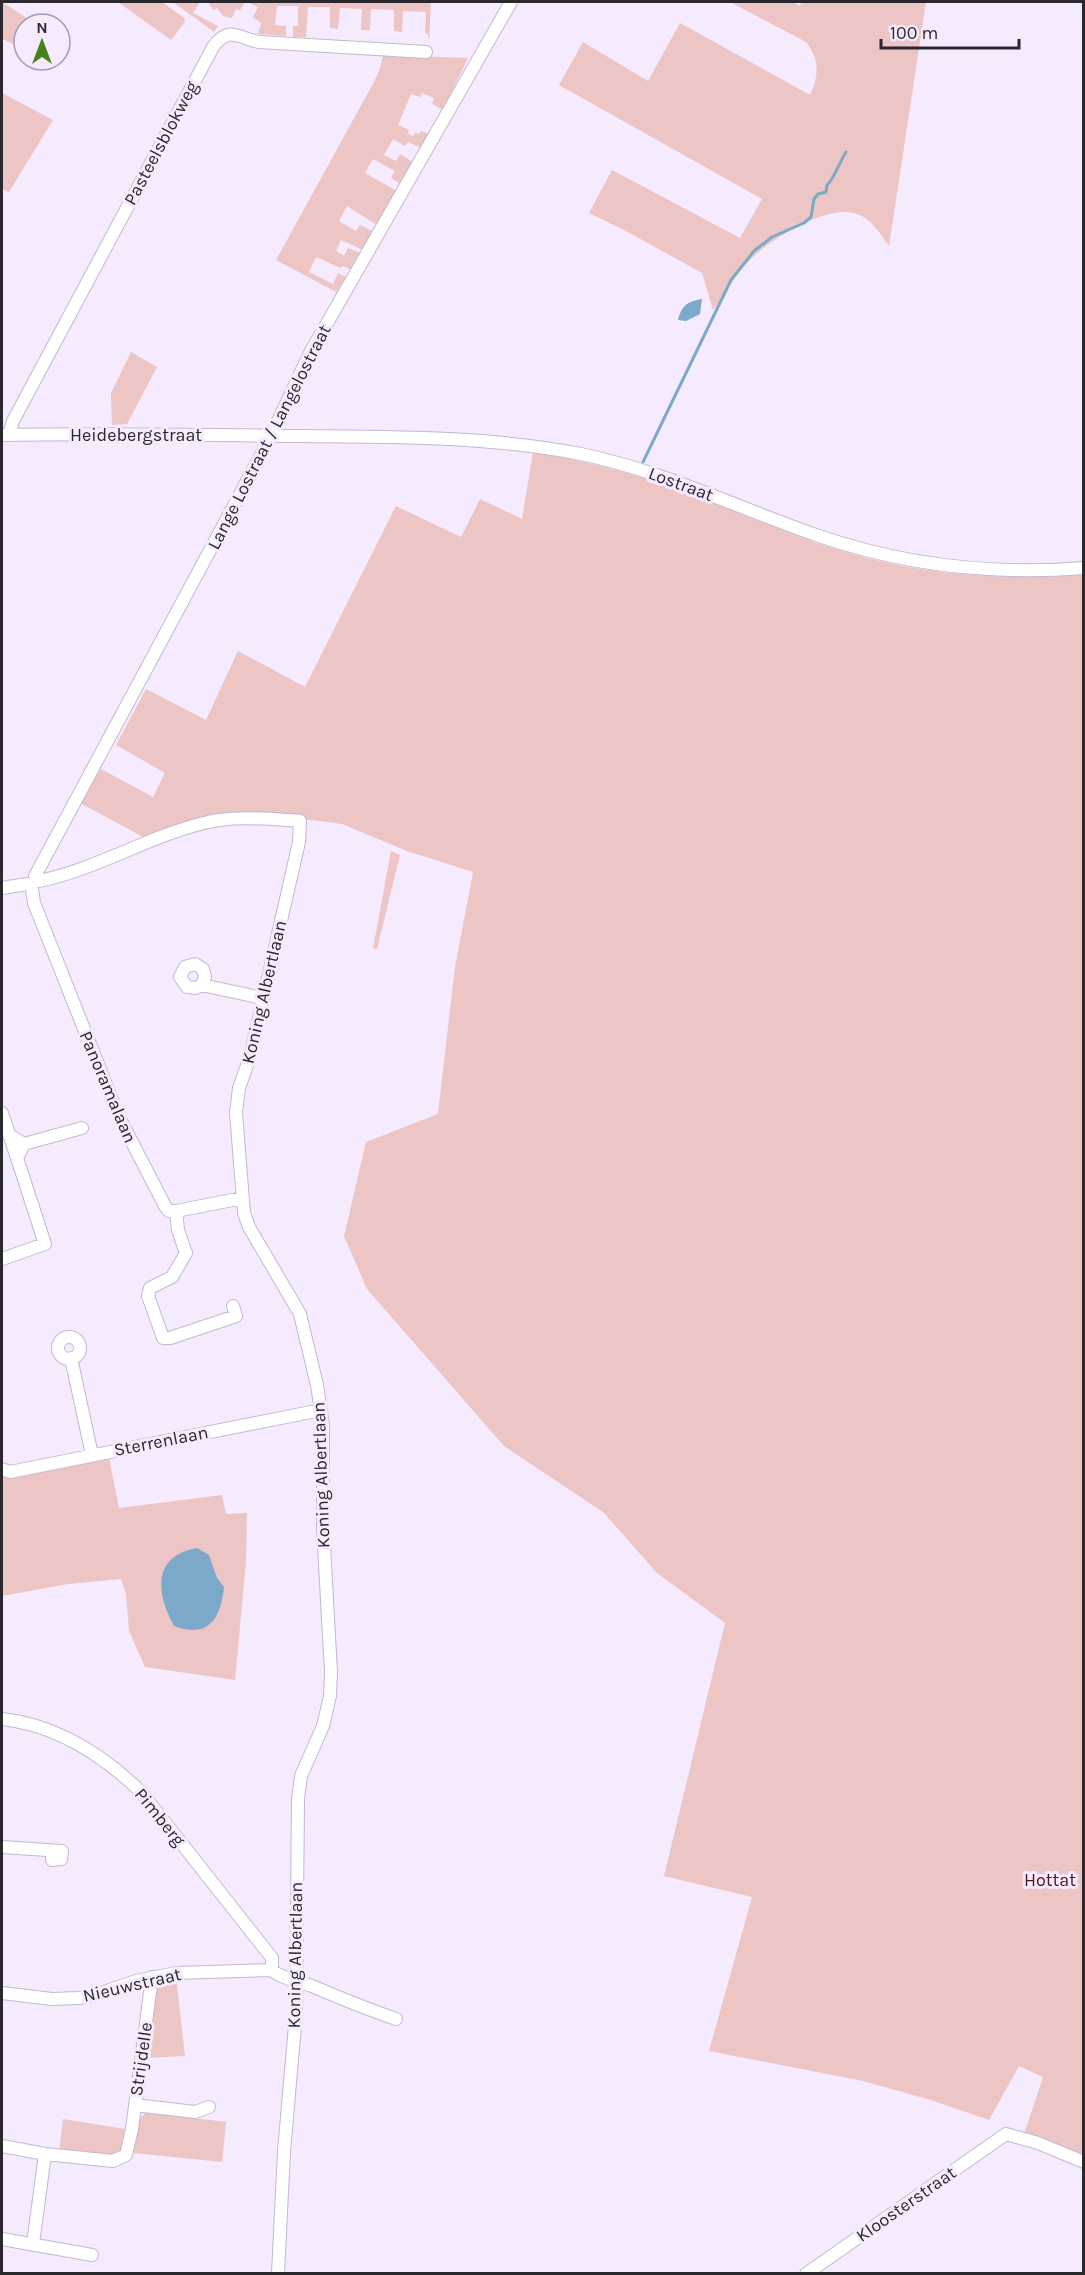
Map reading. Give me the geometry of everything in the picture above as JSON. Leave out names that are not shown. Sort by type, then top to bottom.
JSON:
[{"type":"street","name":"Lange Lostraat / Langelostraat","points":[[33,883],[271,436],[310,353],[511,2]]},
{"type":"street","name":"Pasteelsblokweg","points":[[5,435],[197,75],[219,38],[232,34],[259,42],[426,52]]},
{"type":"street","name":"Heidebergstraat","points":[[5,435],[271,436]]},
{"type":"street","name":"Lostraat","points":[[271,436],[442,438],[547,448],[604,459],[654,474],[818,536],[891,556],[974,568],[1015,571],[1083,568]]},
{"type":"street","name":"Koning Albertlaan","points":[[33,883],[79,871],[156,838],[204,823],[226,819],[300,822],[299,842],[250,1058],[237,1100],[244,1213],[249,1227],[300,1314],[317,1385],[323,1425],[323,1528],[331,1672],[330,1696],[323,1726],[299,1785],[296,2014],[284,2151],[278,2274]]},
{"type":"street","points":[[2,888],[33,883]]},
{"type":"street","name":"Panoramalaan","points":[[33,883],[34,903],[119,1117],[162,1201],[168,1210],[176,1211]]},
{"type":"street","points":[[202,985],[262,998]]},
{"type":"street","points":[[2,1113],[45,1244],[2,1259]]},
{"type":"street","points":[[9,1135],[24,1144],[82,1128]]},
{"type":"street","points":[[17,1158],[24,1144]]},
{"type":"street","points":[[233,1306],[236,1316],[170,1338],[163,1338],[148,1296],[150,1288],[172,1277],[186,1253],[178,1230],[176,1211],[243,1198]]},
{"type":"street","points":[[71,1358],[92,1455]]},
{"type":"street","name":"Sterrenlaan","points":[[2,1469],[10,1472],[321,1410]]},
{"type":"street","name":"Pimberg","points":[[2,1719],[56,1733],[98,1755],[123,1774],[141,1792],[272,1958],[272,1970]]},
{"type":"street","points":[[2,1847],[62,1851],[61,1859],[52,1860],[52,1851]]},
{"type":"street","name":"Nieuwstraat","points":[[2,1993],[52,1999],[79,1998],[152,1977],[180,1973],[272,1970],[278,1975],[396,2019]]},
{"type":"street","name":"Strijdelle","points":[[2,2146],[45,2154],[113,2161],[126,2155],[152,1977]]},
{"type":"street","name":"Strijdelle","points":[[135,2104],[195,2112],[209,2107]]},
{"type":"street","name":"Kloosterstraat","points":[[806,2274],[1006,2134],[1038,2143],[1083,2162]]},
{"type":"street","points":[[33,2244],[45,2154]]},
{"type":"street","points":[[2,2239],[92,2255]]},
{"type":"green space","points":[[2,2],[17,12],[12,12],[12,44],[2,39]]},
{"type":"green space","points":[[118,2],[162,2],[184,18],[185,22],[171,40]]},
{"type":"green space","points":[[173,2],[200,2],[193,13],[218,26],[214,32]]},
{"type":"green space","points":[[208,2],[245,2],[240,10],[236,9],[232,18],[223,16],[217,8],[213,10]]},
{"type":"green space","points":[[247,2],[431,2],[429,43],[428,34],[425,33],[426,12],[403,11],[402,32],[394,31],[394,10],[371,9],[370,30],[361,30],[362,9],[340,8],[338,29],[330,28],[330,7],[308,7],[306,37],[293,37],[293,26],[298,26],[298,6],[277,6],[275,25],[286,26],[286,36],[258,34],[261,23],[253,17],[258,7]]},
{"type":"green space","points":[[730,2],[793,2],[800,6],[801,2],[926,2],[889,246],[871,223],[857,214],[845,212],[815,219],[799,225],[758,252],[739,272],[713,310],[702,273],[589,213],[612,170],[740,238],[762,199],[559,85],[583,42],[648,81],[680,23],[810,95],[817,68],[814,55],[806,42]]},
{"type":"green space","points":[[383,55],[468,58],[443,110],[432,104],[434,98],[422,93],[420,97],[411,94],[398,125],[409,130],[408,134],[413,136],[421,131],[429,134],[421,148],[408,142],[405,146],[393,139],[384,155],[396,161],[400,154],[413,162],[401,184],[391,178],[395,171],[373,159],[365,173],[397,191],[377,225],[347,206],[339,221],[356,231],[360,225],[374,232],[363,250],[341,240],[336,251],[344,256],[348,248],[361,253],[351,270],[316,257],[309,272],[333,284],[338,273],[346,277],[336,292],[276,260],[374,82]]},
{"type":"green space","points":[[2,93],[53,120],[9,192],[2,189]]},
{"type":"green space","points":[[131,352],[157,367],[127,424],[112,425],[111,393]]},
{"type":"green space","name":"Hottat","points":[[533,452],[640,476],[832,548],[894,564],[956,574],[988,576],[1083,575],[1083,2157],[1024,2134],[1043,2077],[1019,2066],[989,2120],[931,2100],[863,2081],[709,2051],[752,1897],[664,1876],[725,1623],[657,1573],[603,1512],[504,1446],[367,1289],[344,1236],[366,1142],[438,1114],[455,967],[473,872],[407,851],[342,824],[312,820],[226,817],[145,838],[80,803],[101,769],[153,797],[165,773],[116,745],[146,689],[206,720],[238,651],[305,687],[396,506],[461,537],[480,499],[522,519]]},
{"type":"green space","points":[[391,851],[400,855],[377,949],[373,948]]},
{"type":"green space","points":[[108,1453],[119,1508],[222,1495],[226,1514],[247,1513],[246,1562],[235,1680],[145,1667],[129,1631],[126,1594],[121,1579],[68,1584],[2,1596],[2,1476]]},
{"type":"green space","points":[[176,1977],[185,2056],[146,2058],[157,1983]]},
{"type":"green space","points":[[147,2112],[226,2122],[222,2162],[134,2153],[140,2118]]},
{"type":"green space","points":[[63,2119],[125,2129],[123,2150],[112,2157],[59,2152]]},
{"type":"water","points":[[702,299],[700,314],[686,321],[678,320],[686,305]]},
{"type":"water","points":[[197,1548],[209,1555],[217,1578],[224,1587],[216,1617],[204,1628],[196,1630],[174,1626],[164,1601],[162,1578],[165,1567],[172,1559],[182,1552]]},
{"type":"waterway","points":[[643,462],[731,280],[754,251],[772,237],[804,223],[811,217],[814,199],[818,194],[826,192],[827,185],[846,152]]}]
